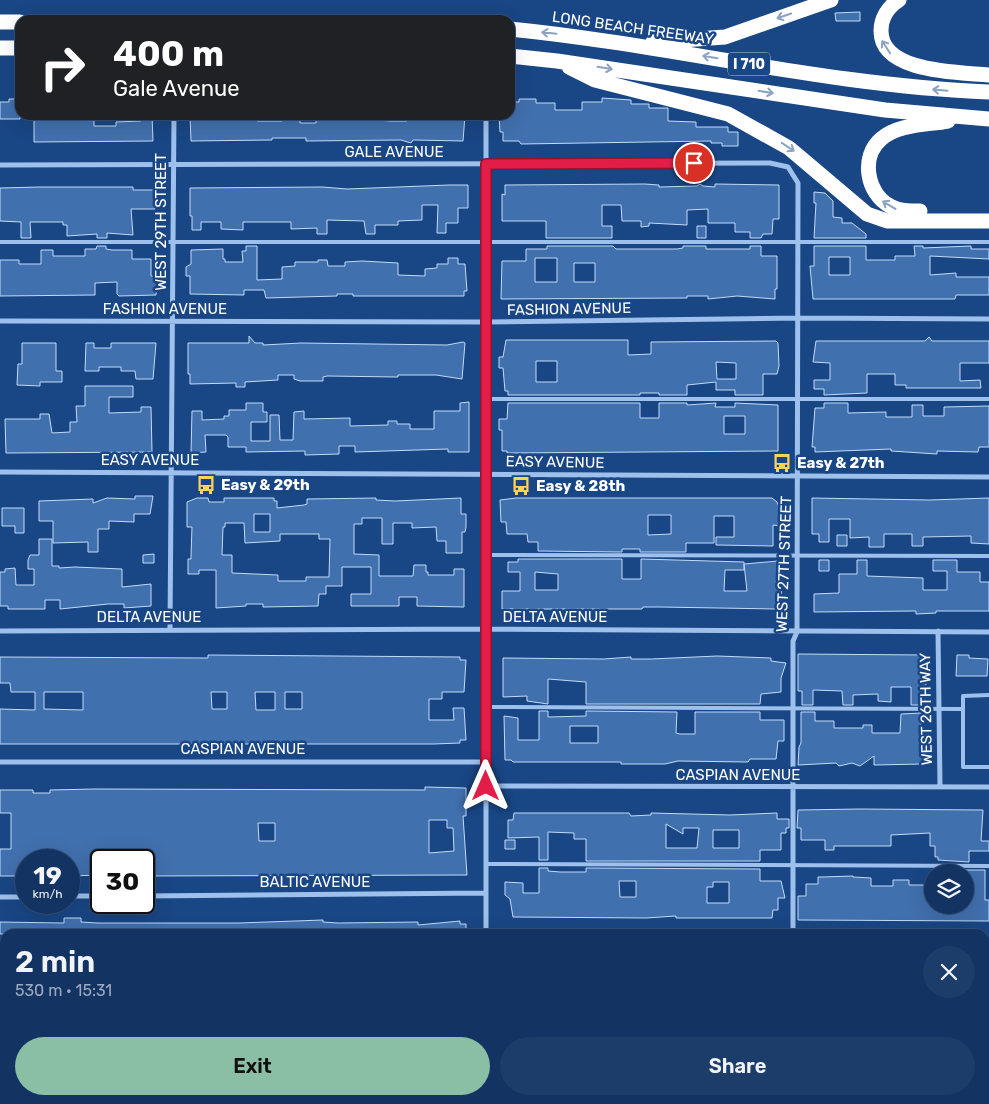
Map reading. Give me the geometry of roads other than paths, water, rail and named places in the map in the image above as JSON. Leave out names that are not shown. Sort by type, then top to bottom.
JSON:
[{"type":"highway","points":[[618,43],[725,37],[830,0]]},
{"type":"highway","points":[[899,0],[887,10],[881,27],[883,44],[895,58],[902,62],[925,67],[989,75]]},
{"type":"highway","points":[[0,22],[15,22]]},
{"type":"highway","name":"LONG BEACH FREEWAY","points":[[515,30],[618,43],[856,79],[942,90],[989,92]]},
{"type":"highway","points":[[0,48],[15,48]]},
{"type":"highway","name":"I 710","points":[[515,56],[557,60],[865,107],[989,119]]},
{"type":"highway","points":[[557,60],[595,80],[728,114],[789,148],[866,214],[887,221],[989,221]]},
{"type":"highway","points":[[964,118],[903,129],[887,135],[877,143],[871,154],[869,168],[870,183],[885,203],[898,210],[989,212]]},
{"type":"street","name":"WEST 29TH STREET","points":[[170,630],[174,120]]},
{"type":"street","points":[[486,120],[486,929]]},
{"type":"street","name":"GALE AVENUE","points":[[0,165],[770,163],[788,168]]},
{"type":"street","name":"WEST 27TH STREET","points":[[788,168],[798,183],[799,477],[797,632],[793,641],[793,929]]},
{"type":"street","name":"FASHION AVENUE","points":[[0,321],[486,322],[798,318],[989,319]]},
{"type":"street","name":"EASY AVENUE","points":[[0,472],[989,477]]},
{"type":"street","name":"DELTA AVENUE","points":[[0,631],[486,629],[989,632]]},
{"type":"street","name":"WEST 26TH WAY","points":[[938,632],[940,787]]},
{"type":"street","name":"CASPIAN AVENUE","points":[[0,762],[486,762]]},
{"type":"street","name":"CASPIAN AVENUE","points":[[486,786],[989,787]]},
{"type":"street","name":"BALTIC AVENUE","points":[[155,896],[486,893]]},
{"type":"street","points":[[0,897],[15,896]]},
{"type":"lane","points":[[0,242],[989,242]]},
{"type":"lane","points":[[486,399],[989,399]]},
{"type":"lane","points":[[486,555],[989,556]]},
{"type":"lane","points":[[989,694],[963,696],[962,710],[963,767],[989,767]]},
{"type":"lane","points":[[486,707],[962,710]]},
{"type":"lane","points":[[486,864],[989,866]]},
{"type":"place","name":"Easy & 27th","points":[[782,463]]},
{"type":"place","name":"Easy & 29th","points":[[206,485]]},
{"type":"place","name":"Easy & 28th","points":[[521,486]]}]
